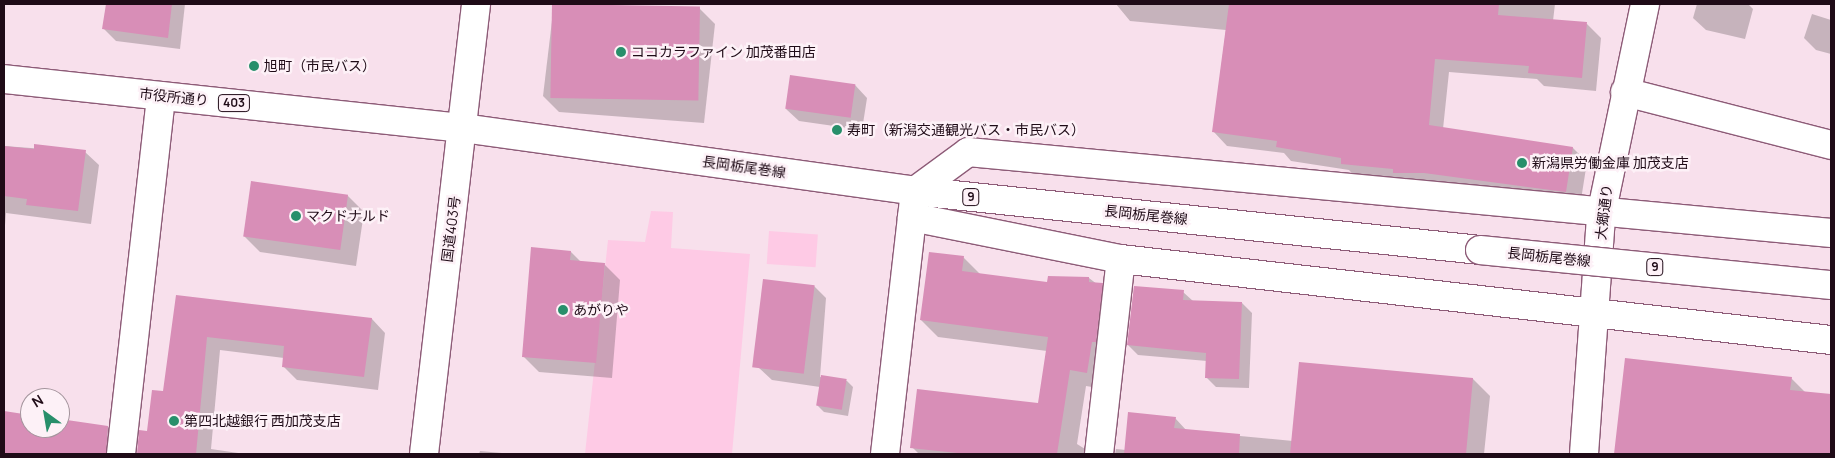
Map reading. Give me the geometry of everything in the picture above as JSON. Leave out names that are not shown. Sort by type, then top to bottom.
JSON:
[{"type":"main road","name":"国道403号","points":[[424,454],[476,4]]},
{"type":"main road","name":"大郷通り","points":[[1584,454],[1602,215],[1625,92],[1645,4]]},
{"type":"main road","name":"市役所通り","points":[[4,79],[463,128]]},
{"type":"main road","points":[[1625,92],[1831,145]]},
{"type":"main road","points":[[121,454],[161,96]]},
{"type":"main road","name":"長岡栃尾巻線","points":[[463,128],[913,204],[1480,250],[1831,285]]},
{"type":"main road","points":[[886,454],[913,204],[968,152],[1602,215],[1831,233]]},
{"type":"main road","points":[[913,204],[1121,259],[1831,340]]},
{"type":"main road","points":[[1099,454],[1121,259]]},
{"type":"shaded area","points":[[651,211],[673,212],[671,248],[750,254],[732,454],[585,454],[608,240],[645,242]]},
{"type":"shaded area","points":[[769,231],[818,234],[816,267],[767,264]]},
{"type":"building","points":[[106,4],[172,4],[168,38],[102,29]]},
{"type":"building","name":"ココカラファイン 加茂番田店","points":[[552,4],[700,7],[698,101],[550,98]]},
{"type":"building","points":[[1229,4],[1499,4],[1498,15],[1587,22],[1582,78],[1528,73],[1529,66],[1435,59],[1429,125],[1573,147],[1566,192],[1424,173],[1393,173],[1393,169],[1341,164],[1341,158],[1276,147],[1277,141],[1212,132]]},
{"type":"building","points":[[790,75],[855,84],[851,118],[785,109]]},
{"type":"building","points":[[34,144],[86,150],[78,211],[26,205],[27,199],[4,196],[4,146],[34,149]]},
{"type":"building","name":"マクドナルド","points":[[251,181],[348,195],[340,250],[243,236]]},
{"type":"building","name":"あがりや","points":[[531,247],[571,251],[570,260],[605,263],[596,363],[522,357]]},
{"type":"building","points":[[929,252],[964,256],[962,271],[1047,282],[1048,276],[1089,277],[1089,282],[1103,283],[1096,342],[1092,342],[1087,373],[1070,370],[1057,454],[967,454],[910,448],[917,389],[1038,403],[1048,337],[920,320]]},
{"type":"building","points":[[763,279],[815,285],[804,374],[752,367]]},
{"type":"building","points":[[1134,286],[1184,290],[1183,300],[1242,302],[1239,379],[1205,378],[1206,353],[1127,345]]},
{"type":"building","points":[[176,295],[372,318],[364,377],[282,367],[284,346],[207,337],[196,454],[137,454],[139,430],[147,431],[152,390],[163,391]]},
{"type":"building","points":[[1625,358],[1792,377],[1790,390],[1831,394],[1831,454],[1614,454]]},
{"type":"building","points":[[1299,362],[1473,378],[1466,454],[1290,454]]},
{"type":"building","points":[[821,375],[847,379],[842,410],[816,406]]},
{"type":"building","points":[[4,411],[20,413],[20,438],[70,438],[70,420],[108,426],[106,454],[4,454]]},
{"type":"building","points":[[1128,412],[1176,417],[1174,428],[1240,434],[1239,454],[1124,454]]},
{"type":"place","name":"ココカラファイン 加茂番田店","points":[[621,52]]},
{"type":"place","name":"旭町（市民バス）","points":[[254,66]]},
{"type":"place","name":"寿町（新潟交通観光バス・市民バス）","points":[[837,130]]},
{"type":"place","name":"新潟県労働金庫 加茂支店","points":[[1522,163]]},
{"type":"place","name":"マクドナルド","points":[[296,216]]},
{"type":"place","name":"あがりや","points":[[563,310]]},
{"type":"place","name":"第四北越銀行 西加茂支店","points":[[174,421]]}]
